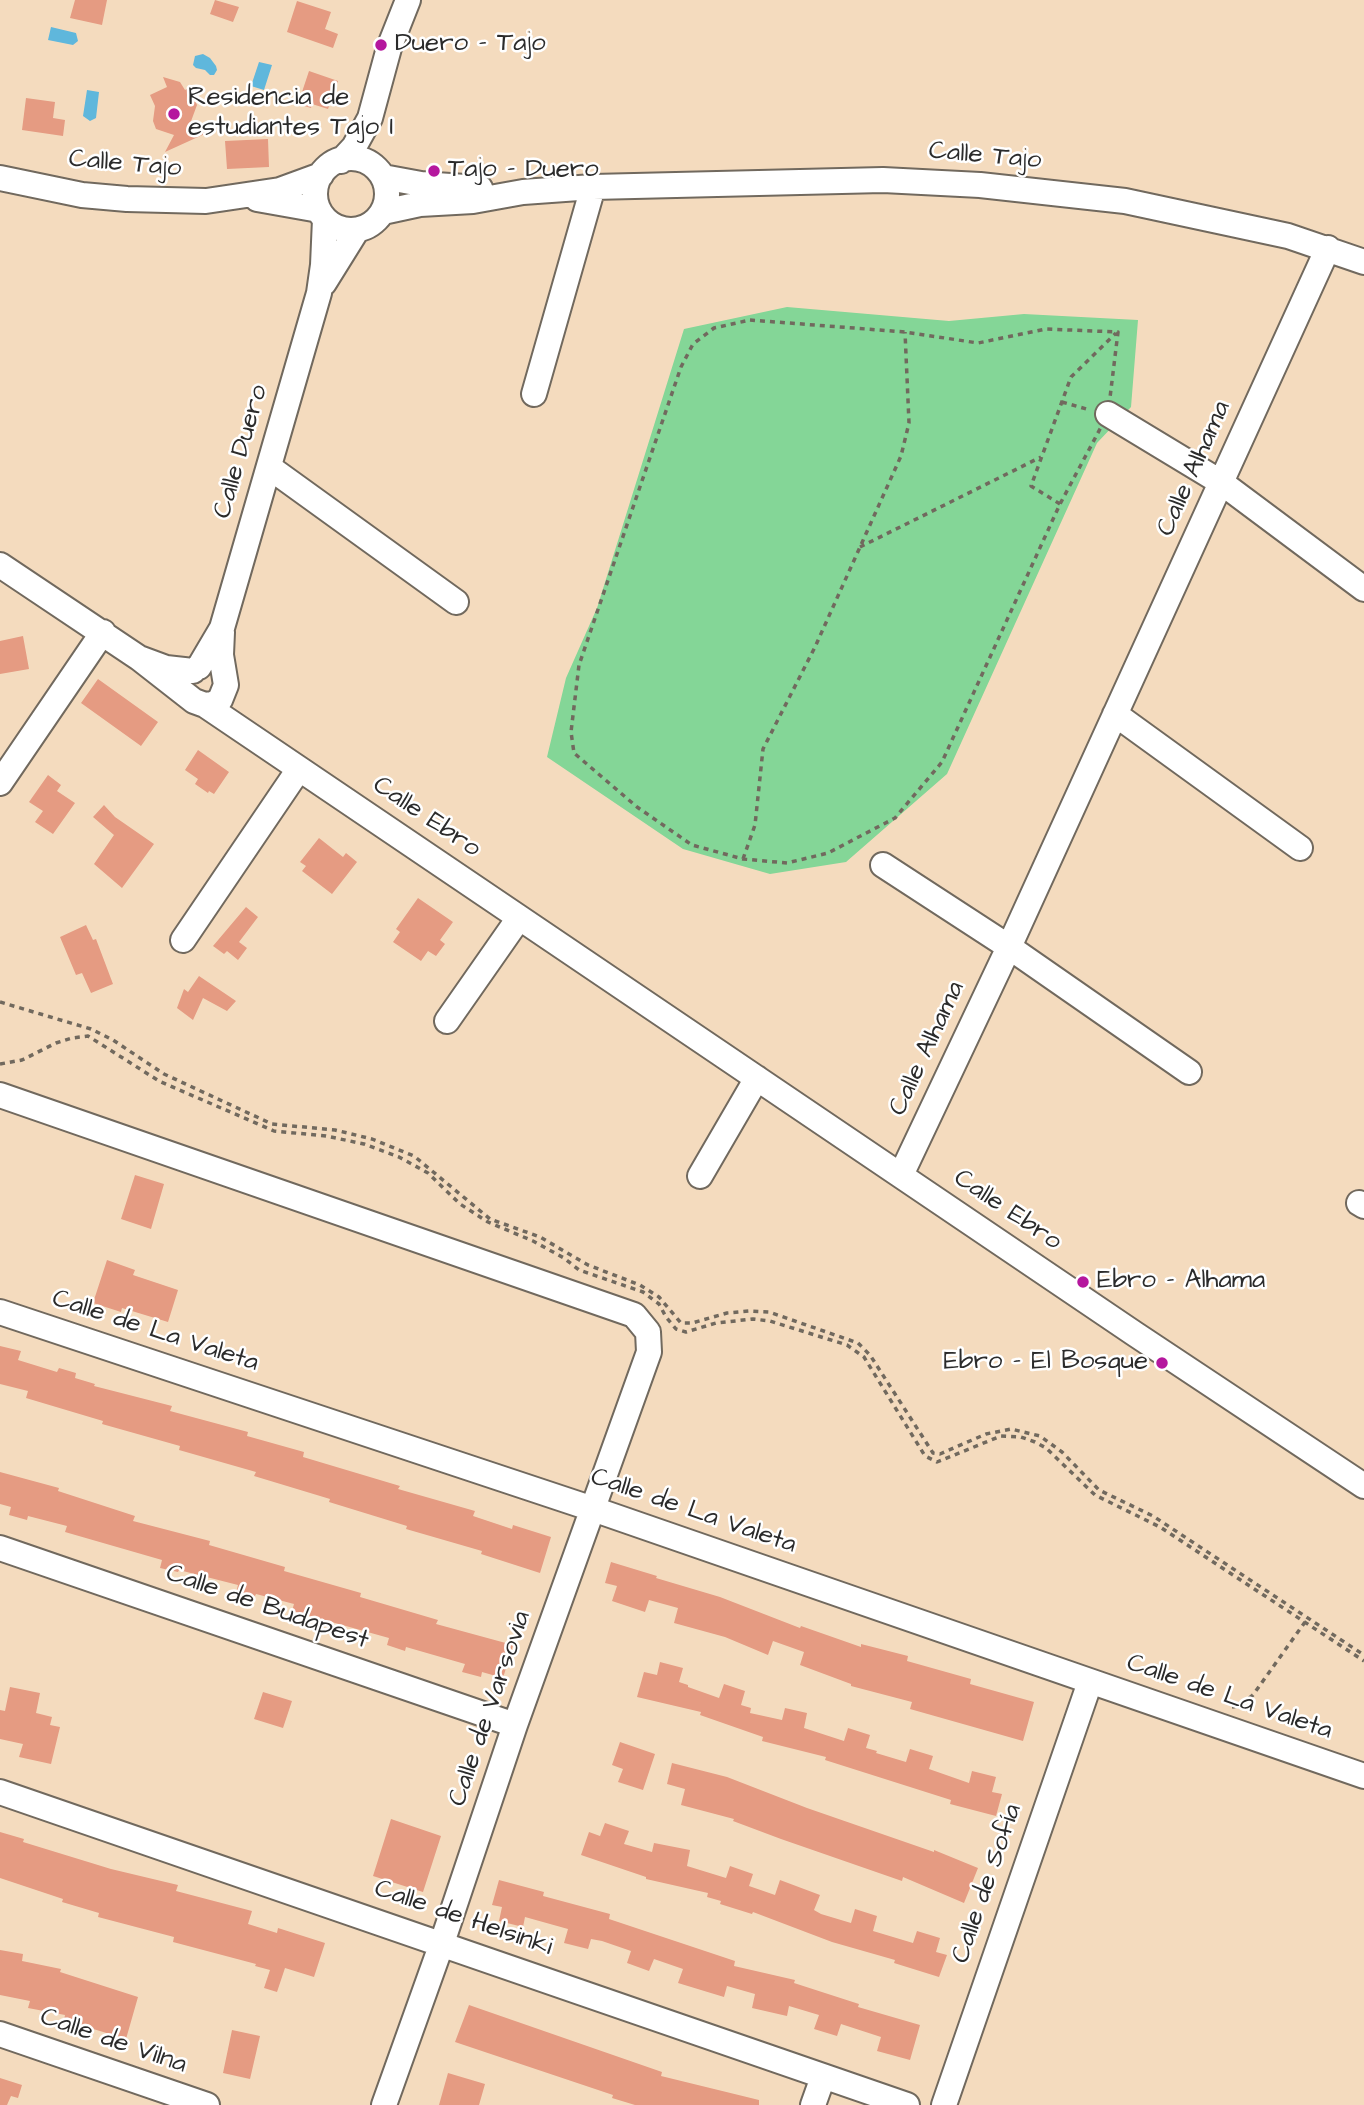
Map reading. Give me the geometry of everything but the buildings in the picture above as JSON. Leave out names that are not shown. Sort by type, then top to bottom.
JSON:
[{"type":"street","points":[[408,0],[396,62],[374,138],[378,171],[387,188],[387,200],[383,212],[372,224],[357,230],[345,230],[322,214],[315,193],[326,168],[341,160],[354,147],[370,118],[388,48],[408,0]]},
{"type":"street","points":[[341,160],[364,160],[378,171]]},
{"type":"street","name":"Calle Tajo","points":[[378,171],[421,184],[523,192]]},
{"type":"street","name":"Calle Tajo","points":[[0,178],[82,195],[206,201],[280,190],[321,175]]},
{"type":"street","name":"Calle Tajo","points":[[383,212],[420,204],[473,201],[523,192],[593,187],[857,180],[980,185],[1125,201],[1287,236],[1364,262]]},
{"type":"street","points":[[534,394],[593,187]]},
{"type":"street","name":"Calle Tajo","points":[[246,196],[322,214]]},
{"type":"street","name":"Calle Duero","points":[[211,693],[221,655],[222,628],[319,293],[323,265],[322,214]]},
{"type":"street","name":"Calle Duero","points":[[319,293],[357,230]]},
{"type":"street","name":"Calle Alhama","points":[[901,1175],[1009,947],[1328,248]]},
{"type":"street","points":[[1108,414],[1222,483],[1364,589]]},
{"type":"street","points":[[269,467],[456,602]]},
{"type":"street","name":"Calle Ebro","points":[[0,565],[139,657],[211,693],[253,736],[299,769],[1364,1486]]},
{"type":"street","name":"Calle Duero","points":[[196,669],[222,628]]},
{"type":"street","points":[[0,783],[103,632]]},
{"type":"street","name":"Calle Ebro","points":[[139,657],[166,668],[196,669],[209,666],[218,670],[211,693]]},
{"type":"street","points":[[1115,714],[1300,848]]},
{"type":"street","points":[[183,940],[299,769]]},
{"type":"street","points":[[883,865],[1009,947],[1189,1072]]},
{"type":"street","points":[[447,1021],[519,918]]},
{"type":"street","points":[[699,1177],[757,1078]]},
{"type":"street","name":"Calle de Varsovia","points":[[0,1095],[634,1315],[648,1332],[649,1352],[515,1725],[384,2105]]},
{"type":"street","name":"Calle de La Valeta","points":[[0,1311],[593,1509],[1364,1776]]},
{"type":"street","name":"Calle de Budapest","points":[[0,1548],[515,1725]]},
{"type":"street","name":"Calle de Sofía","points":[[944,2105],[1090,1682]]},
{"type":"street","name":"Calle de Helsinki","points":[[0,1792],[907,2105]]},
{"type":"street","name":"Calle de Vilna","points":[[0,2034],[206,2105]]},
{"type":"street","points":[[813,2105],[823,2077]]},
{"type":"path","points":[[750,320],[905,332],[978,342],[1046,329],[1118,332],[1108,414],[1060,504],[942,762],[895,818],[828,853],[788,863],[743,859],[692,845],[637,807],[575,753],[570,732],[579,665],[681,366],[693,344],[714,328],[750,320]]},
{"type":"path","points":[[743,859],[755,825],[763,749],[815,647],[901,456],[909,422],[905,332]]},
{"type":"path","points":[[1060,504],[1031,486],[1071,377],[1118,332]]},
{"type":"path","points":[[1062,402],[1108,414]]},
{"type":"path","points":[[858,548],[1042,457]]},
{"type":"path","points":[[0,1002],[91,1030],[113,1040],[164,1074],[272,1124],[335,1130],[372,1139],[414,1156],[490,1219],[540,1237],[588,1265],[640,1285],[659,1297],[681,1323],[738,1312],[769,1312],[858,1343],[870,1354],[933,1453],[940,1454],[986,1434],[1010,1429],[1040,1436],[1062,1452],[1099,1490],[1153,1516],[1364,1655]]},
{"type":"path","points":[[0,1064],[22,1060],[56,1043],[88,1036],[159,1081],[274,1131],[326,1136],[364,1144],[399,1157],[428,1173],[460,1204],[488,1222],[565,1258],[579,1270],[643,1292],[659,1304],[676,1329],[686,1332],[716,1324],[753,1319],[770,1321],[847,1345],[864,1357],[925,1456],[937,1462],[1001,1436],[1021,1437],[1035,1442],[1046,1448],[1095,1495],[1160,1527],[1364,1661]]},
{"type":"path","points":[[1227,1707],[1239,1706],[1253,1695],[1304,1622]]},
{"type":"green space","points":[[787,307],[949,321],[1024,314],[1138,320],[1131,407],[1097,443],[947,774],[846,862],[770,874],[683,849],[547,757],[566,678],[597,608],[684,329]]},
{"type":"water","points":[[51,27],[76,33],[78,41],[73,45],[48,40]]},
{"type":"water","points":[[203,54],[216,66],[214,75],[193,65],[195,56]]},
{"type":"water","points":[[259,62],[272,65],[264,90],[251,86]]},
{"type":"water","points":[[87,90],[99,92],[96,118],[90,121],[83,116]]},
{"type":"place","name":"Duero - Tajo","points":[[381,45]]},
{"type":"place","name":"Residencia de estudiantes Tajo I","points":[[174,114]]},
{"type":"place","name":"Tajo - Duero","points":[[434,171]]},
{"type":"place","name":"Ebro - Alhama","points":[[1083,1282]]},
{"type":"place","name":"Ebro - El Bosque","points":[[1162,1363]]}]
